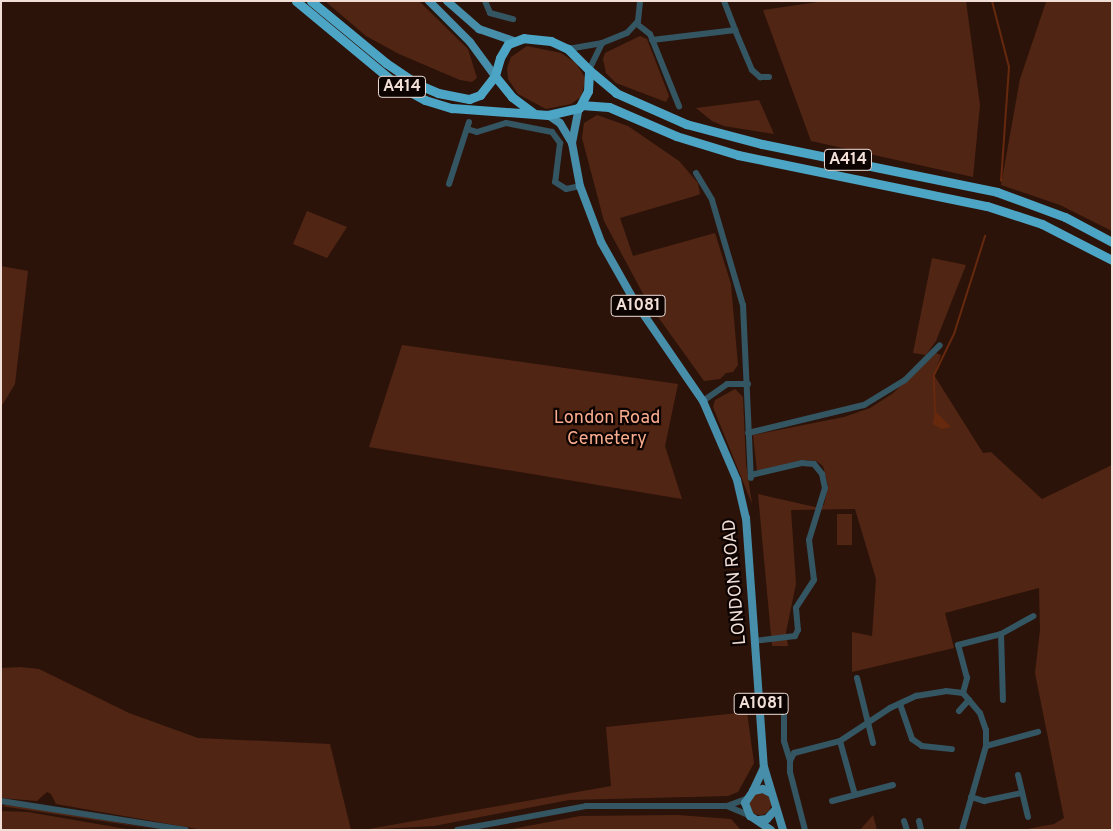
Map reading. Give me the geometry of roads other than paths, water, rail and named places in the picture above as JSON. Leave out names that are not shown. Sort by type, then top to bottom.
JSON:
[{"type":"highway","name":"A414","points":[[296,1],[396,84],[425,100],[465,110],[533,114]]},
{"type":"highway","name":"A414","points":[[311,1],[393,68],[438,93],[469,99],[480,95],[495,76]]},
{"type":"highway","points":[[534,37],[568,49],[589,70],[589,86],[580,107],[548,115],[533,114],[512,97],[495,76],[500,58],[512,41],[534,37]]},
{"type":"highway","name":"A414","points":[[589,70],[616,93],[686,124],[737,138],[997,192],[1047,210],[1112,242]]},
{"type":"highway","name":"A414","points":[[580,107],[609,107],[676,136],[738,155],[987,206],[1042,224],[1112,260]]},
{"type":"main road","points":[[429,1],[470,42],[495,76]]},
{"type":"main road","points":[[447,1],[479,29],[512,41]]},
{"type":"main road","name":"LONDON ROAD","points":[[572,143],[580,107]]},
{"type":"main road","name":"LONDON ROAD","points":[[548,115],[560,123],[572,143],[580,186],[601,242],[621,281],[703,401],[722,439],[746,518],[757,641],[764,767],[783,830]]},
{"type":"main road","name":"LONDON ROAD","points":[[746,799],[753,791],[764,767]]},
{"type":"main road","points":[[753,791],[763,789],[771,793]]},
{"type":"main road","points":[[746,799],[746,809],[750,816],[759,820],[770,830]]},
{"type":"main road","points":[[759,820],[767,819],[776,809]]},
{"type":"street","points":[[486,1],[490,13],[513,19]]},
{"type":"street","points":[[568,49],[602,43],[627,33],[637,24],[641,13],[640,1]]},
{"type":"street","points":[[724,1],[755,74],[769,77]]},
{"type":"street","points":[[637,24],[647,30],[679,106]]},
{"type":"street","points":[[652,40],[735,30]]},
{"type":"street","points":[[589,70],[602,43]]},
{"type":"street","points":[[449,184],[468,125],[477,132],[506,123],[552,132],[560,143],[555,182],[566,189],[580,186]]},
{"type":"street","points":[[696,173],[712,200],[743,306],[751,477],[802,463],[814,464],[820,470],[825,488],[809,540],[814,580],[796,608],[798,630],[795,636],[757,641]]},
{"type":"street","points":[[748,433],[864,405],[905,380],[940,345]]},
{"type":"street","points":[[703,401],[727,384],[748,384]]},
{"type":"street","points":[[963,693],[967,678],[958,645],[1001,634],[1033,616]]},
{"type":"street","points":[[1001,634],[1004,700]]},
{"type":"street","points":[[857,678],[873,743]]},
{"type":"street","points":[[790,761],[794,753],[840,742],[853,736],[867,721],[916,696],[946,691],[963,693],[980,713],[986,730],[986,746],[962,830]]},
{"type":"street","points":[[784,697],[784,740],[790,761],[790,772],[806,830]]},
{"type":"street","points":[[959,711],[969,700]]},
{"type":"street","points":[[900,704],[912,738],[922,746],[952,749]]},
{"type":"street","points":[[986,746],[1038,732]]},
{"type":"street","points":[[840,742],[855,795]]},
{"type":"street","points":[[1018,775],[1028,817]]},
{"type":"street","points":[[832,801],[893,785]]},
{"type":"street","points":[[971,797],[984,801],[1022,793]]},
{"type":"street","points":[[457,830],[577,807],[727,806],[746,799]]},
{"type":"street","points":[[1,801],[186,830]]},
{"type":"street","points":[[727,806],[750,816]]},
{"type":"street","points":[[904,821],[907,830]]},
{"type":"street","points":[[919,821],[921,830]]},
{"type":"waterway","points":[[992,1],[1009,67],[1001,181]]},
{"type":"waterway","points":[[935,411],[934,375],[954,334],[985,236]]},
{"type":"park label","name":"London Road Cemetery","points":[[607,430]]}]
